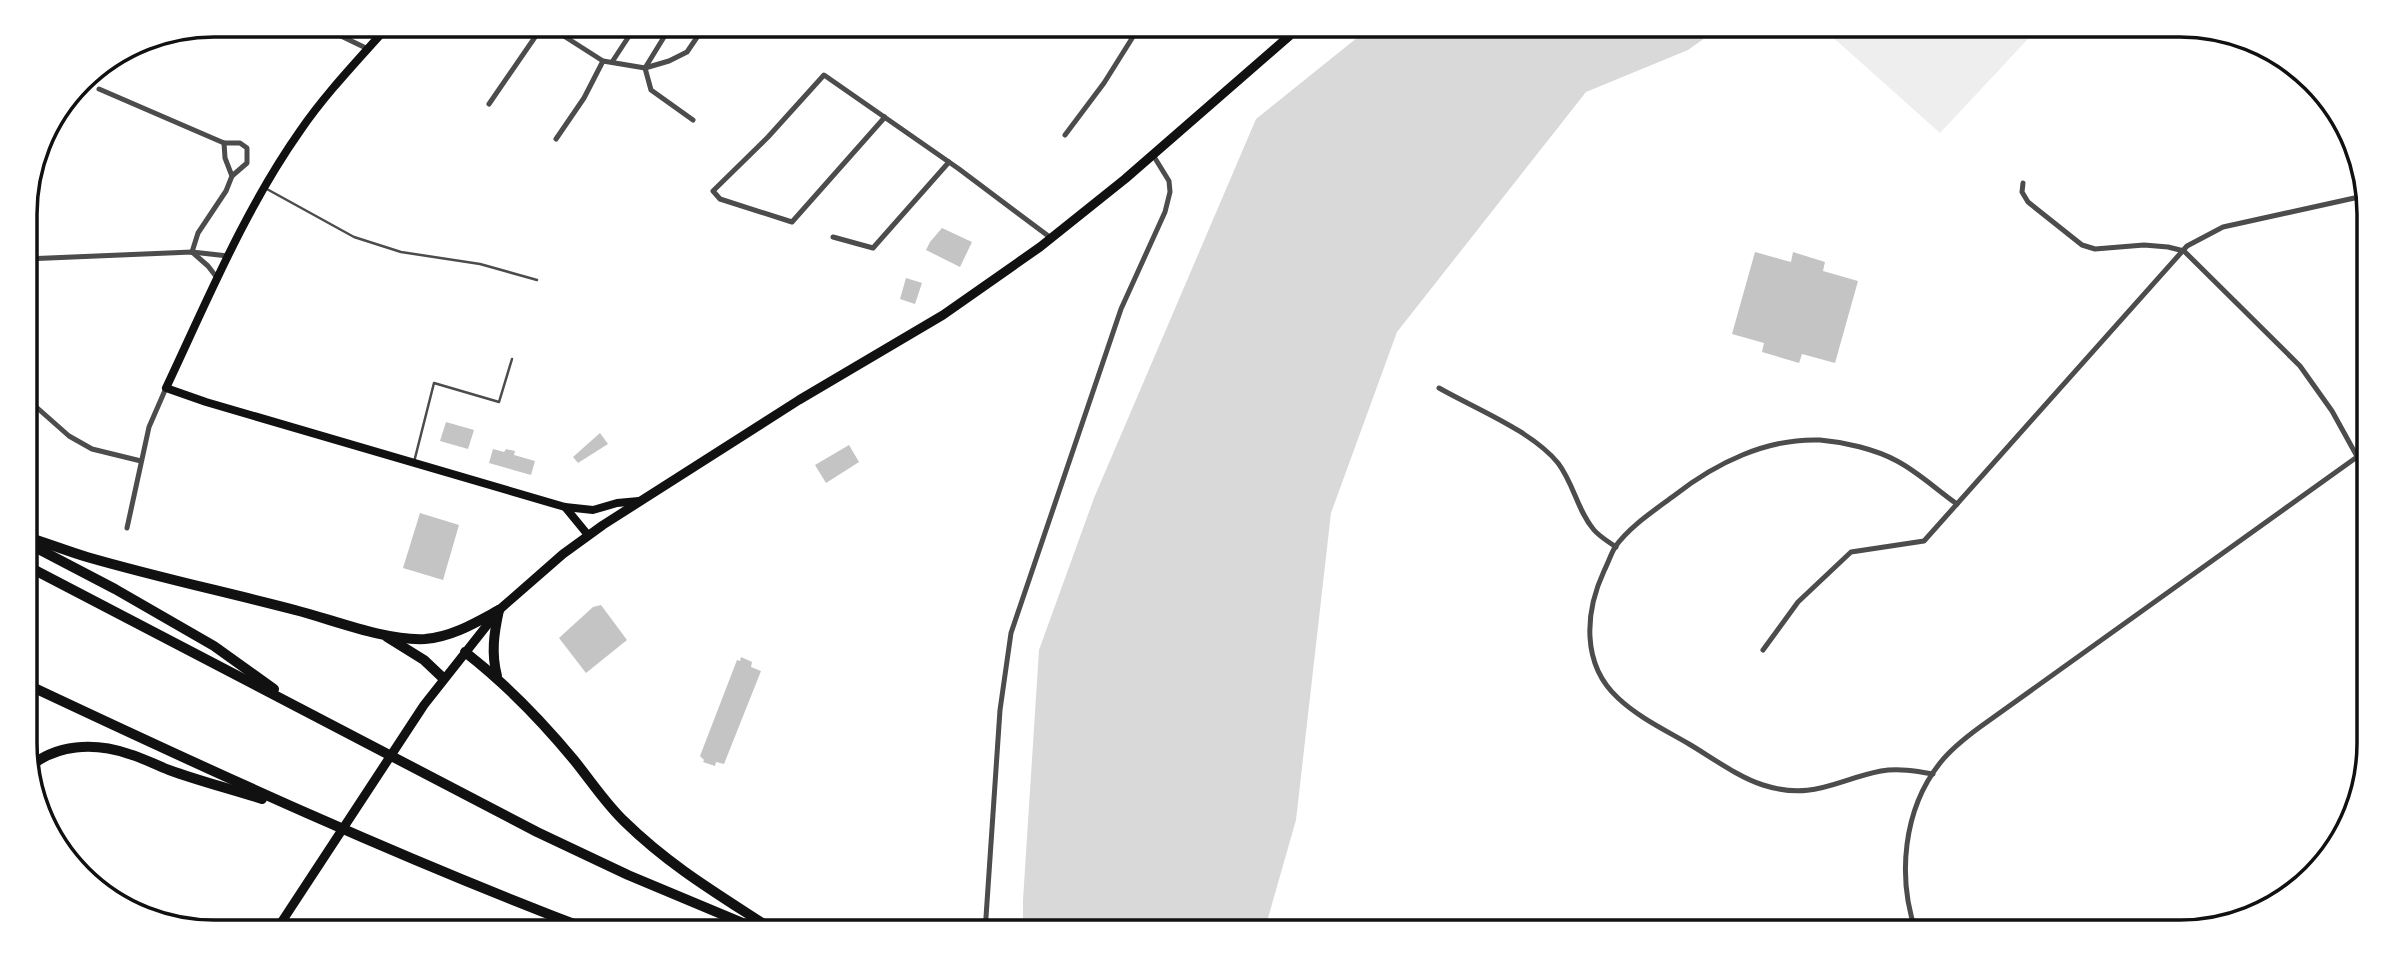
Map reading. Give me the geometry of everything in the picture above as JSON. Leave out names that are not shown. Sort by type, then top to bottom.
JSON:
[{"type":"highway","points":[[37,540],[84,556],[383,635],[423,639],[443,637],[499,610]]},
{"type":"highway","points":[[37,548],[214,646],[306,711]]},
{"type":"highway","points":[[37,571],[537,832],[628,875],[735,920]]},
{"type":"highway","points":[[497,676],[493,659],[493,639],[499,610]]},
{"type":"highway","points":[[383,635],[424,660],[443,678]]},
{"type":"highway","points":[[465,652],[497,676],[520,698],[623,820],[680,870],[757,920]]},
{"type":"highway","points":[[37,690],[299,811],[412,860],[564,920]]},
{"type":"highway","points":[[38,760],[54,752],[77,747],[127,753],[169,770],[299,811]]},
{"type":"main road","points":[[379,37],[300,131],[265,188],[166,388],[565,507],[593,510],[639,500]]},
{"type":"main road","points":[[283,920],[443,678],[499,610],[588,534],[799,400],[943,315],[1051,238],[1153,155],[1288,37]]},
{"type":"main road","points":[[565,507],[588,534]]},
{"type":"street","points":[[343,37],[368,49]]},
{"type":"street","points":[[489,104],[536,37]]},
{"type":"street","points":[[565,37],[603,61],[645,68],[687,52],[697,37]]},
{"type":"street","points":[[612,62],[629,37]]},
{"type":"street","points":[[664,37],[645,68],[651,90],[693,120]]},
{"type":"street","points":[[1065,135],[1104,83],[1133,37]]},
{"type":"street","points":[[556,139],[603,61]]},
{"type":"street","points":[[885,117],[792,222],[720,199],[713,191],[768,137],[824,75],[885,117],[949,162],[1051,238]]},
{"type":"street","points":[[99,89],[225,143],[244,145],[248,153],[247,163],[232,176],[226,191],[198,233],[192,252]]},
{"type":"street","points":[[225,143],[223,153],[232,176]]},
{"type":"street","points":[[986,920],[1000,710],[1011,633],[1121,309],[1165,212],[1170,181],[1153,155]]},
{"type":"street","points":[[833,237],[873,248],[949,162]]},
{"type":"street","points":[[1914,920],[1905,879],[1905,857],[1916,807],[1933,774],[1954,747],[2357,457],[2332,411],[2300,366],[2184,251],[2144,246],[2095,249],[2082,245],[2028,202],[2022,192],[2023,183]]},
{"type":"street","points":[[1763,650],[1798,602],[1851,552],[1924,541],[2036,419],[2187,246],[2223,226],[2356,197]]},
{"type":"street","points":[[192,252],[218,279]]},
{"type":"street","points":[[37,258],[192,252],[229,256]]},
{"type":"street","points":[[127,528],[149,427],[166,388]]},
{"type":"street","points":[[1439,388],[1536,441],[1558,463],[1595,531],[1616,547]]},
{"type":"street","points":[[37,408],[69,436],[92,449],[141,461]]},
{"type":"street","points":[[1933,774],[1898,769],[1879,771],[1819,790],[1793,791],[1762,785],[1648,720],[1617,697],[1600,674],[1591,651],[1589,616],[1595,590],[1616,547],[1642,520],[1720,464],[1757,449],[1789,441],[1822,440],[1860,448],[1896,460],[1957,504]]},
{"type":"lane","points":[[265,188],[354,237],[401,251],[480,264],[537,280]]},
{"type":"lane","points":[[414,462],[434,383],[499,402],[512,359]]},
{"type":"shaded area","points":[[1358,37],[1706,37],[1688,50],[1586,92],[1397,332],[1331,513],[1296,820],[1267,920],[1023,920],[1039,650],[1094,498],[1256,119]]},
{"type":"shaded area","points":[[1832,37],[2030,37],[1940,133]]},
{"type":"building","points":[[942,228],[972,242],[960,267],[926,250]]},
{"type":"building","points":[[1755,252],[1791,262],[1793,252],[1825,262],[1823,271],[1858,281],[1835,363],[1802,354],[1799,363],[1762,352],[1764,343],[1732,334]]},
{"type":"building","points":[[906,278],[922,283],[915,304],[900,299]]},
{"type":"building","points":[[446,422],[474,430],[468,449],[440,441]]},
{"type":"building","points":[[600,433],[608,444],[578,463],[573,457]]},
{"type":"building","points":[[849,445],[859,462],[826,483],[815,465]]},
{"type":"building","points":[[493,449],[515,451],[514,455],[535,461],[531,475],[489,463]]},
{"type":"building","points":[[420,513],[459,525],[443,580],[403,568]]},
{"type":"building","points":[[601,605],[627,640],[586,673],[559,638],[593,607]]},
{"type":"building","points":[[741,657],[752,662],[751,667],[761,671],[724,764],[716,762],[715,766],[703,762],[700,756],[737,660],[740,661]]}]
